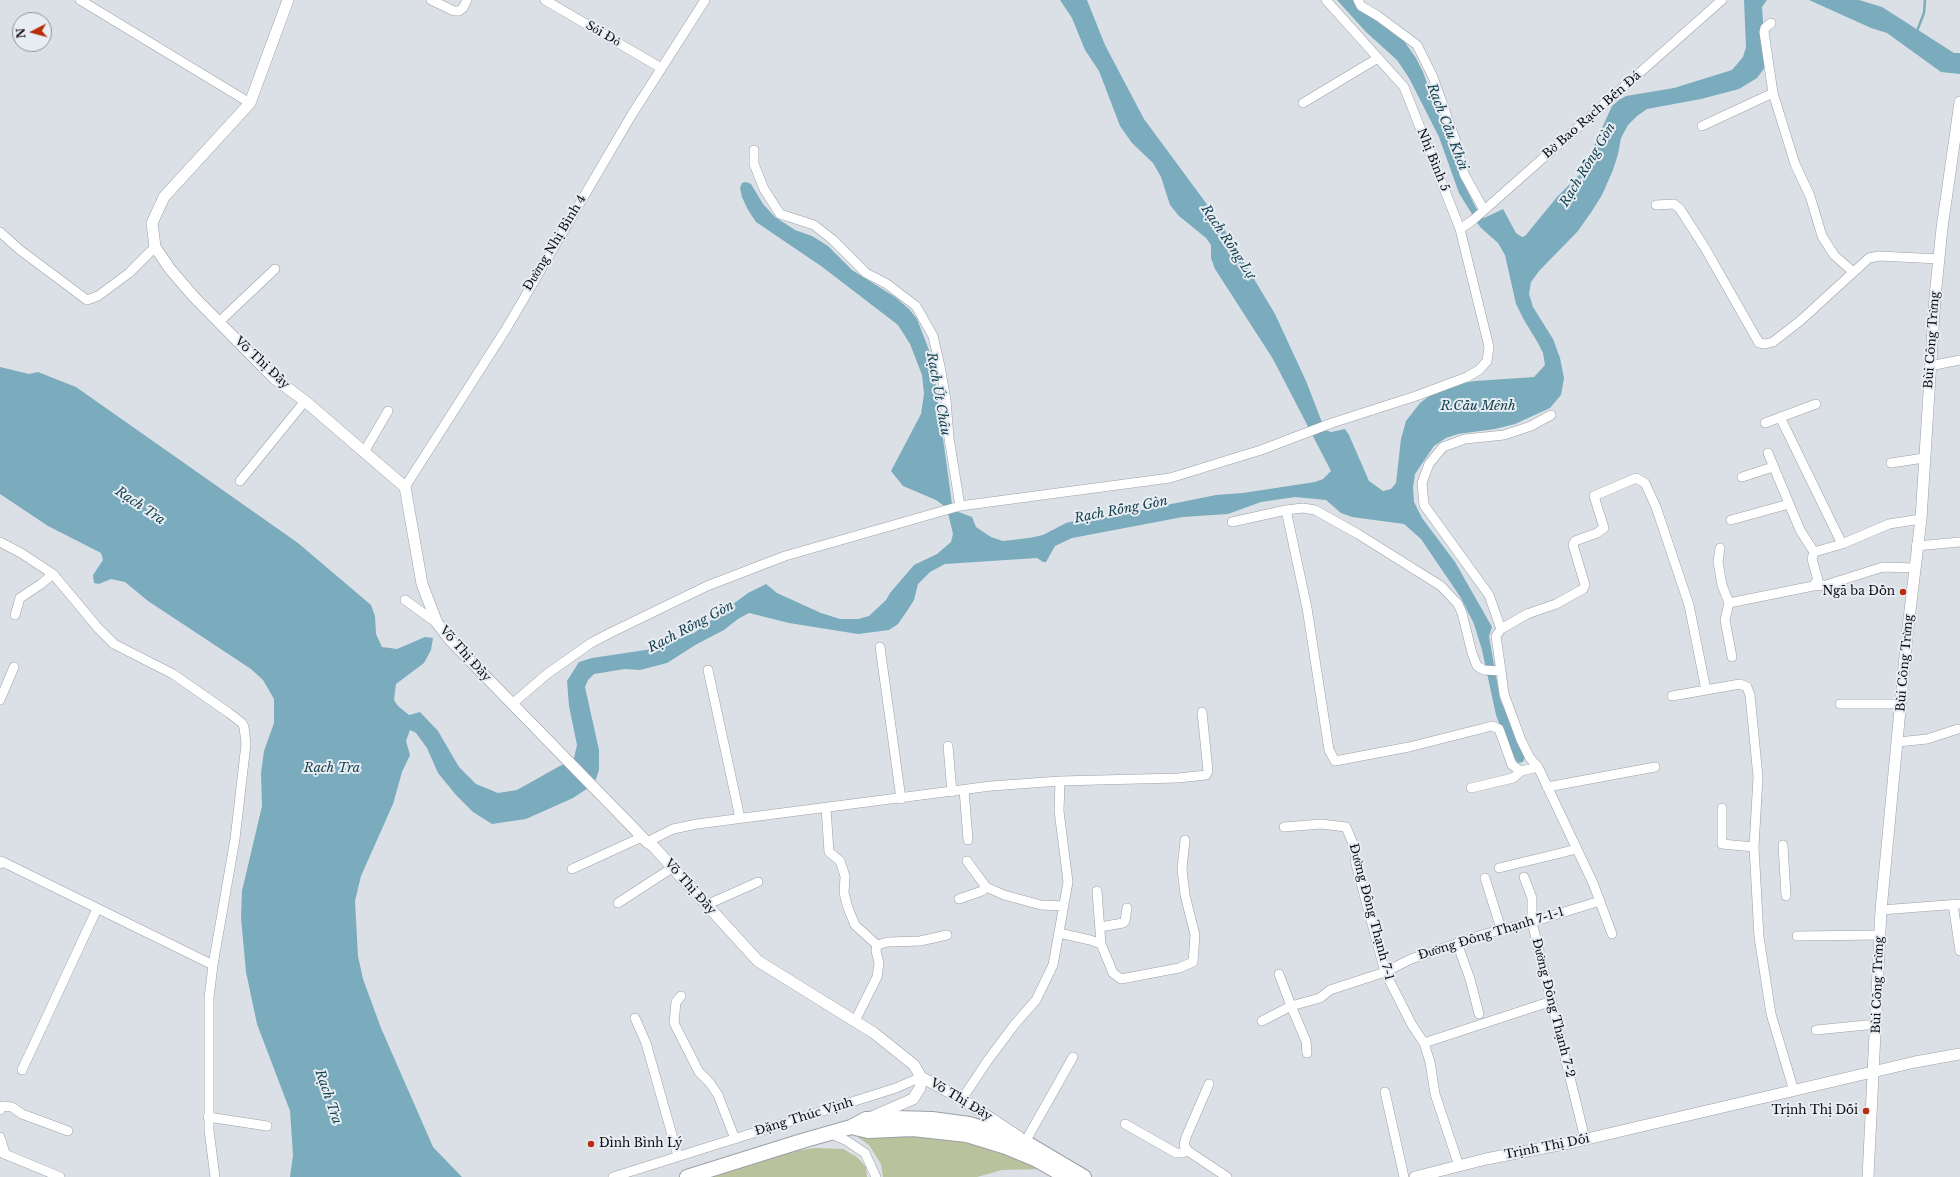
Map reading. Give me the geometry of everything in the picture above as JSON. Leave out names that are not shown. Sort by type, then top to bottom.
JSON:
[{"type":"main road","points":[[687,1177],[829,1133],[851,1128],[866,1119],[932,1119],[969,1124],[1025,1142],[1084,1177]]},
{"type":"main road","points":[[851,1128],[868,1131],[913,1129],[966,1135],[1006,1147],[1035,1159],[1067,1177]]},
{"type":"street","points":[[80,0],[250,103]]},
{"type":"street","name":"Võ Thị Đầy","points":[[288,0],[250,103],[164,197],[152,223],[155,247],[170,269],[194,297],[274,378],[305,401],[405,487],[422,584],[437,623],[450,640],[645,840],[653,846],[758,961],[874,1033],[914,1065],[922,1077],[962,1099],[1025,1142]]},
{"type":"street","points":[[431,0],[454,11],[460,11],[467,0]]},
{"type":"street","name":"Sỏi Đỏ","points":[[545,0],[661,68]]},
{"type":"street","name":"Đường Nhị Bình 4","points":[[405,487],[506,329],[613,146],[705,0]]},
{"type":"street","name":"Nhị Bình 5","points":[[958,507],[1170,478],[1310,433],[1326,426],[1468,377],[1479,370],[1487,362],[1488,347],[1460,229],[1404,87],[1326,0]]},
{"type":"street","points":[[1358,0],[1361,6],[1378,16],[1417,45],[1433,77],[1457,145],[1464,174],[1482,211]]},
{"type":"street","name":"Bờ Bao Rạch Bến Đá","points":[[1460,229],[1473,220],[1722,0]]},
{"type":"street","points":[[1771,23],[1765,28],[1764,32],[1773,93],[1795,164],[1810,196],[1822,236],[1834,255],[1852,272]]},
{"type":"street","points":[[1303,103],[1378,58]]},
{"type":"street","points":[[1702,126],[1773,93]]},
{"type":"street","name":"Bùi Công Trừng","points":[[1868,1177],[1875,1072],[1881,910],[1916,546],[1921,519],[1930,366],[1939,259],[1960,102]]},
{"type":"street","points":[[512,704],[547,674],[591,643],[708,586],[785,556],[958,507],[948,438],[946,400],[940,366],[933,336],[916,306],[887,284],[866,273],[833,240],[814,225],[780,214],[764,189],[754,164],[754,150]]},
{"type":"street","points":[[1656,205],[1674,204],[1680,209],[1705,248],[1759,343],[1765,344],[1773,342],[1800,321],[1868,258],[1879,256],[1939,259]]},
{"type":"street","points":[[0,232],[20,250],[87,300],[98,296],[129,273],[155,247]]},
{"type":"street","points":[[219,322],[275,269]]},
{"type":"street","points":[[1930,366],[1960,360]]},
{"type":"street","points":[[240,481],[305,401]]},
{"type":"street","points":[[1765,423],[1816,404]]},
{"type":"street","points":[[364,452],[388,411]]},
{"type":"street","points":[[1501,629],[1489,595],[1424,505],[1422,483],[1429,464],[1443,447],[1466,439],[1504,435],[1531,426],[1551,415]]},
{"type":"street","points":[[1780,417],[1842,544]]},
{"type":"street","points":[[1768,453],[1800,530],[1814,552],[1812,559],[1818,580],[1813,586]]},
{"type":"street","points":[[1891,463],[1924,458]]},
{"type":"street","points":[[1742,477],[1773,467]]},
{"type":"street","points":[[1612,934],[1600,901],[1577,849],[1538,767],[1530,758],[1521,740],[1504,694],[1498,670],[1496,636],[1501,629],[1527,614],[1556,604],[1582,589],[1584,585],[1573,545],[1575,541],[1598,533],[1604,528],[1594,496],[1636,478],[1645,482],[1656,507],[1689,605],[1706,690]]},
{"type":"street","points":[[1731,520],[1789,504]]},
{"type":"street","points":[[1232,522],[1286,510],[1303,508],[1315,510],[1358,534],[1441,586],[1458,604],[1462,613],[1474,662],[1477,666],[1484,670],[1498,670]]},
{"type":"street","points":[[1286,510],[1306,608],[1329,750],[1335,761],[1409,747],[1492,726],[1499,729],[1512,764],[1521,771]]},
{"type":"street","points":[[1814,552],[1842,544],[1889,524],[1921,519]]},
{"type":"street","points":[[0,542],[21,553],[53,574],[93,623],[114,644],[179,678],[229,713],[242,723],[244,727],[246,744],[235,839],[213,965],[208,1012],[208,1117],[215,1177]]},
{"type":"street","points":[[1916,546],[1960,542]]},
{"type":"street","points":[[1720,548],[1718,562],[1722,585],[1729,603],[1725,620],[1732,657]]},
{"type":"street","points":[[1729,603],[1813,586],[1826,585],[1883,567],[1914,568]]},
{"type":"street","points":[[15,615],[20,598],[42,584],[53,574]]},
{"type":"street","points":[[404,600],[437,623]]},
{"type":"street","points":[[880,647],[901,799]]},
{"type":"street","points":[[0,700],[14,666]]},
{"type":"street","points":[[708,670],[740,818]]},
{"type":"street","points":[[1672,696],[1740,684],[1747,687],[1750,695],[1758,777],[1754,847],[1759,937],[1771,1014],[1794,1091]]},
{"type":"street","points":[[1840,704],[1901,704]]},
{"type":"street","points":[[572,869],[645,840],[673,830],[697,824],[964,790],[1060,781],[1178,778],[1206,775],[1208,771],[1202,712]]},
{"type":"street","points":[[1898,742],[1927,739],[1958,729]]},
{"type":"street","points":[[948,746],[952,792]]},
{"type":"street","points":[[1471,788],[1513,778],[1521,771],[1538,767]]},
{"type":"street","points":[[1547,787],[1655,767]]},
{"type":"street","points":[[962,1099],[988,1060],[1015,1024],[1036,1000],[1053,965],[1068,882],[1059,811],[1060,781]]},
{"type":"street","points":[[964,790],[968,840]]},
{"type":"street","points":[[826,808],[829,852],[840,861],[845,876],[844,893],[848,908],[855,925],[877,945]]},
{"type":"street","points":[[1722,808],[1722,844],[1754,847]]},
{"type":"street","name":"Đường Đông Thạnh 7-1","points":[[1284,827],[1321,824],[1346,827],[1354,846],[1356,864],[1385,972],[1412,1025],[1424,1043],[1430,1062],[1435,1094],[1459,1166]]},
{"type":"street","points":[[1097,891],[1101,944],[1113,973],[1121,979],[1179,968],[1193,962],[1195,935],[1185,895],[1182,869],[1185,840]]},
{"type":"street","points":[[1783,845],[1786,896]]},
{"type":"street","points":[[1499,868],[1577,849]]},
{"type":"street","points":[[0,861],[213,965]]},
{"type":"street","points":[[967,861],[986,886],[1004,895],[1041,905],[1064,906]]},
{"type":"street","points":[[618,903],[672,868]]},
{"type":"street","name":"Đường Đông Thạnh 7-2","points":[[1524,877],[1532,898],[1532,922],[1585,1139]]},
{"type":"street","points":[[1485,878],[1501,929]]},
{"type":"street","points":[[706,905],[758,882]]},
{"type":"street","points":[[959,899],[982,891],[986,886]]},
{"type":"street","name":"Đường Đông Thạnh 7-1-1","points":[[1262,1020],[1290,1006],[1320,998],[1330,990],[1385,972],[1411,959],[1501,929],[1532,922],[1600,901]]},
{"type":"street","points":[[1881,910],[1957,904],[1960,952]]},
{"type":"street","points":[[1100,927],[1123,923],[1125,921],[1127,908]]},
{"type":"street","points":[[22,1070],[97,909]]},
{"type":"street","points":[[1060,933],[1101,944]]},
{"type":"street","points":[[877,945],[888,942],[920,941],[947,935]]},
{"type":"street","points":[[1797,936],[1880,935]]},
{"type":"street","points":[[1457,943],[1470,979],[1479,1014]]},
{"type":"street","points":[[854,1021],[877,977],[879,963],[876,951],[877,945]]},
{"type":"street","points":[[1279,974],[1290,1006],[1306,1041],[1307,1053]]},
{"type":"street","points":[[681,996],[676,1002],[674,1023],[699,1072],[710,1083],[718,1095],[735,1139]]},
{"type":"street","points":[[1424,1043],[1552,1001]]},
{"type":"street","points":[[635,1018],[646,1043],[678,1156]]},
{"type":"street","points":[[1816,1030],[1877,1024]]},
{"type":"street","name":"Trịnh Thị Dối","points":[[1415,1177],[1486,1159],[1585,1139],[1875,1072],[1960,1054]]},
{"type":"street","points":[[1025,1142],[1073,1057]]},
{"type":"street","name":"Đặng Thúc Vịnh","points":[[613,1177],[896,1088],[922,1077]]},
{"type":"street","name":"Đặng Thúc Vịnh","points":[[866,1119],[913,1100],[920,1088],[922,1077]]},
{"type":"street","points":[[1209,1084],[1186,1136],[1184,1145],[1188,1151],[1227,1177]]},
{"type":"street","points":[[1385,1092],[1404,1177]]},
{"type":"street","points":[[0,1110],[3,1106],[12,1108],[22,1114],[68,1131]]},
{"type":"street","points":[[208,1117],[266,1126]]},
{"type":"street","points":[[1125,1124],[1176,1153],[1188,1151]]},
{"type":"street","points":[[829,1133],[866,1153],[876,1177]]},
{"type":"street","points":[[0,1137],[2,1152],[60,1177]]},
{"type":"green space","points":[[855,1135],[957,1135],[1044,1169],[1002,1170],[977,1177],[883,1177],[881,1164],[869,1145]]},
{"type":"green space","points":[[816,1148],[843,1149],[857,1157],[866,1167],[867,1177],[712,1177],[793,1151]]},
{"type":"water","name":"Rạch Tra","points":[[1060,0],[1087,0],[1105,45],[1144,119],[1220,222],[1275,314],[1306,381],[1325,430],[1331,432],[1345,429],[1369,481],[1383,491],[1391,489],[1396,483],[1401,439],[1406,421],[1420,403],[1432,394],[1451,385],[1475,381],[1534,377],[1545,365],[1543,353],[1516,304],[1505,255],[1498,243],[1480,227],[1459,193],[1439,137],[1409,78],[1397,60],[1366,32],[1337,0],[1353,0],[1360,9],[1404,41],[1416,58],[1423,72],[1461,178],[1476,208],[1484,218],[1503,209],[1516,233],[1522,237],[1525,236],[1557,197],[1582,172],[1612,106],[1626,96],[1674,88],[1732,70],[1743,57],[1746,47],[1744,0],[1767,0],[1762,7],[1766,63],[1757,78],[1739,89],[1701,99],[1647,109],[1637,116],[1628,125],[1621,138],[1613,170],[1602,195],[1592,211],[1578,231],[1539,271],[1531,282],[1529,294],[1533,307],[1553,339],[1560,358],[1564,378],[1561,395],[1550,408],[1515,424],[1495,429],[1458,434],[1446,438],[1434,446],[1415,474],[1413,488],[1414,502],[1422,518],[1455,562],[1492,627],[1489,636],[1500,699],[1525,757],[1523,762],[1518,763],[1509,750],[1496,715],[1482,650],[1474,624],[1461,598],[1421,539],[1404,524],[1352,517],[1341,513],[1326,500],[1295,497],[1261,502],[1228,514],[1183,517],[1072,538],[1055,546],[1046,562],[1043,562],[1037,558],[945,564],[930,572],[918,584],[914,600],[898,624],[889,630],[858,634],[789,623],[749,613],[738,619],[724,630],[697,644],[667,663],[640,670],[625,669],[594,674],[588,680],[585,687],[599,750],[599,770],[596,779],[588,788],[573,798],[526,819],[492,824],[473,812],[456,795],[438,773],[427,748],[416,733],[410,730],[406,741],[410,755],[402,772],[393,804],[361,876],[355,901],[358,956],[363,979],[381,1028],[433,1147],[462,1177],[290,1177],[293,1155],[290,1111],[257,1024],[246,972],[241,918],[242,891],[262,806],[261,773],[264,751],[274,723],[274,699],[263,680],[251,669],[148,601],[125,582],[111,579],[99,584],[94,583],[93,575],[103,560],[101,553],[48,526],[0,494],[0,367],[29,374],[38,372],[76,387],[298,543],[371,605],[375,616],[376,634],[382,647],[397,649],[425,637],[433,638],[431,650],[424,663],[396,684],[394,700],[398,706],[409,715],[420,712],[438,731],[459,767],[476,784],[498,793],[517,790],[574,758],[577,745],[569,706],[567,681],[579,662],[592,658],[652,649],[694,633],[748,593],[766,584],[777,593],[821,613],[840,619],[858,619],[869,616],[886,600],[890,593],[914,565],[937,554],[951,542],[953,534],[948,513],[944,506],[936,500],[903,486],[891,471],[921,414],[924,394],[922,375],[910,344],[898,325],[821,266],[756,222],[742,197],[740,188],[742,183],[746,182],[751,184],[763,204],[775,217],[795,230],[812,236],[828,246],[852,270],[895,297],[909,309],[917,319],[932,358],[952,504],[956,511],[972,517],[976,527],[991,537],[1003,541],[1029,538],[1043,535],[1066,523],[1086,518],[1107,517],[1216,495],[1243,493],[1315,482],[1323,479],[1331,471],[1273,359],[1215,269],[1211,258],[1211,245],[1206,238],[1179,216],[1170,205],[1161,177],[1153,163],[1132,143],[1120,126],[1099,71],[1085,50],[1072,18]]},
{"type":"water","points":[[1809,0],[1859,0],[1882,7],[1954,53],[1960,53],[1960,74],[1941,72],[1887,33],[1871,28]]},
{"type":"waterway","points":[[1917,31],[1924,13],[1925,0]]},
{"type":"place","name":"Ngã ba Đồn","points":[[1903,592]]},
{"type":"place","name":"Trịnh Thị Dối","points":[[1866,1111]]},
{"type":"place","name":"Đình Bình Lý","points":[[591,1144]]},
{"type":"water label","name":"Rạch Cầu Khởi","points":[[1447,127]]},
{"type":"water label","name":"Rạch Rỗng Gòn","points":[[1588,165]]},
{"type":"water label","name":"Rạch Rỗng Lự","points":[[1228,242]]},
{"type":"water label","name":"Rạch Út Châu","points":[[938,394]]},
{"type":"water label","name":"R.Cầu Mênh","points":[[1478,406]]},
{"type":"water label","name":"Rạch Rỗng Gòn","points":[[1121,510]]},
{"type":"water label","name":"Rạch Rỗng Gòn","points":[[691,627]]}]
